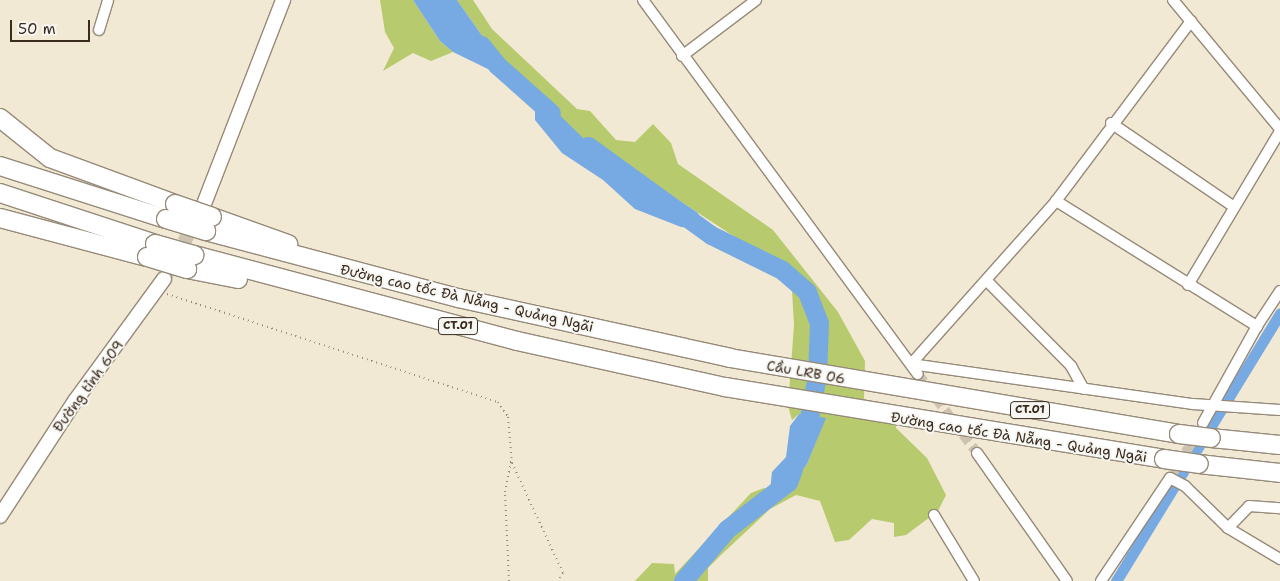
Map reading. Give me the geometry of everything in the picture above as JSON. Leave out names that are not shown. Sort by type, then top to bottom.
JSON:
[{"type":"highway","points":[[0,118],[50,158],[175,204],[207,218]]},
{"type":"highway","points":[[0,166],[166,220],[207,218]]},
{"type":"highway","name":"CT.01","points":[[0,194],[151,250]]},
{"type":"highway","points":[[0,218],[151,250]]},
{"type":"highway","name":"Đường cao tốc Đà Nẵng - Quảng Ngãi","points":[[207,218],[458,298],[730,358]]},
{"type":"highway","name":"Đường cao tốc Đà Nẵng - Quảng Ngãi","points":[[151,250],[190,262],[725,387],[874,414],[1164,459],[1280,473]]},
{"type":"highway","name":"Cầu LRB 06","points":[[730,358],[881,386]]},
{"type":"highway","name":"Đường cao tốc Đà Nẵng - Quảng Ngãi","points":[[881,386],[1179,434],[1207,430]]},
{"type":"highway","name":"CT.01","points":[[1207,430],[1280,445]]},
{"type":"main road","points":[[207,218],[283,0]]},
{"type":"main road","name":"Đường tỉnh 609","points":[[0,516],[75,401],[161,285]]},
{"type":"main road","name":"Đường tỉnh 609","points":[[0,509],[14,493]]},
{"type":"street","points":[[99,30],[108,0]]},
{"type":"street","points":[[642,0],[918,374]]},
{"type":"street","points":[[682,56],[756,0]]},
{"type":"street","points":[[1173,0],[1280,130],[1188,285]]},
{"type":"street","points":[[911,364],[988,281],[1056,201],[1111,123],[1191,21]]},
{"type":"street","points":[[1111,123],[1234,206]]},
{"type":"street","points":[[1056,201],[1188,285],[1257,326]]},
{"type":"street","points":[[988,281],[1071,366],[1084,389]]},
{"type":"street","points":[[1207,430],[1216,403],[1257,326],[1280,291]]},
{"type":"street","points":[[911,364],[1084,389],[1280,410]]},
{"type":"street","points":[[977,453],[1067,581]]},
{"type":"street","points":[[1101,581],[1170,478],[1181,483],[1228,528],[1280,559]]},
{"type":"street","points":[[1228,528],[1249,506],[1280,508]]},
{"type":"street","points":[[934,515],[974,581]]},
{"type":"path","points":[[161,285],[498,402],[508,417],[511,458],[505,492],[509,581]]},
{"type":"path","points":[[511,458],[563,572],[557,581]]},
{"type":"green space","points":[[380,0],[413,0],[440,41],[453,52],[431,61],[413,53],[383,71],[394,48],[385,32]]},
{"type":"green space","points":[[457,0],[473,0],[492,29],[577,109],[590,111],[616,140],[635,142],[653,124],[671,143],[678,164],[773,230],[838,312],[865,361],[864,399],[895,407],[896,428],[927,458],[946,495],[938,511],[906,535],[894,537],[894,523],[872,519],[849,540],[835,542],[820,501],[796,495],[770,509],[722,554],[708,568],[708,581],[635,581],[652,563],[674,564],[675,574],[751,493],[764,488],[770,491],[786,488],[807,464],[819,434],[799,414],[792,420],[788,406],[794,325],[792,291],[782,270],[796,277],[680,201],[625,179],[497,57]]},
{"type":"water","points":[[413,0],[457,0],[497,57],[497,65],[490,70],[453,52],[440,41]]},
{"type":"water","points":[[535,91],[625,179],[680,201],[698,213],[701,228],[681,227],[635,209],[603,180],[562,153],[535,120]]},
{"type":"water","points":[[799,414],[826,418],[807,464],[793,483],[770,491],[772,472],[786,457],[790,426]]},
{"type":"waterway","points":[[481,45],[497,65],[551,113]]},
{"type":"waterway","points":[[588,146],[711,235],[782,270],[807,292],[819,323],[817,375],[805,439]]},
{"type":"waterway","points":[[1116,581],[1280,313]]},
{"type":"waterway","points":[[683,581],[727,529],[788,482],[793,469]]},
{"type":"tunnel","points":[[164,279],[197,218]]},
{"type":"tunnel","points":[[918,374],[977,453]]},
{"type":"tunnel","points":[[1170,478],[1198,432]]}]
